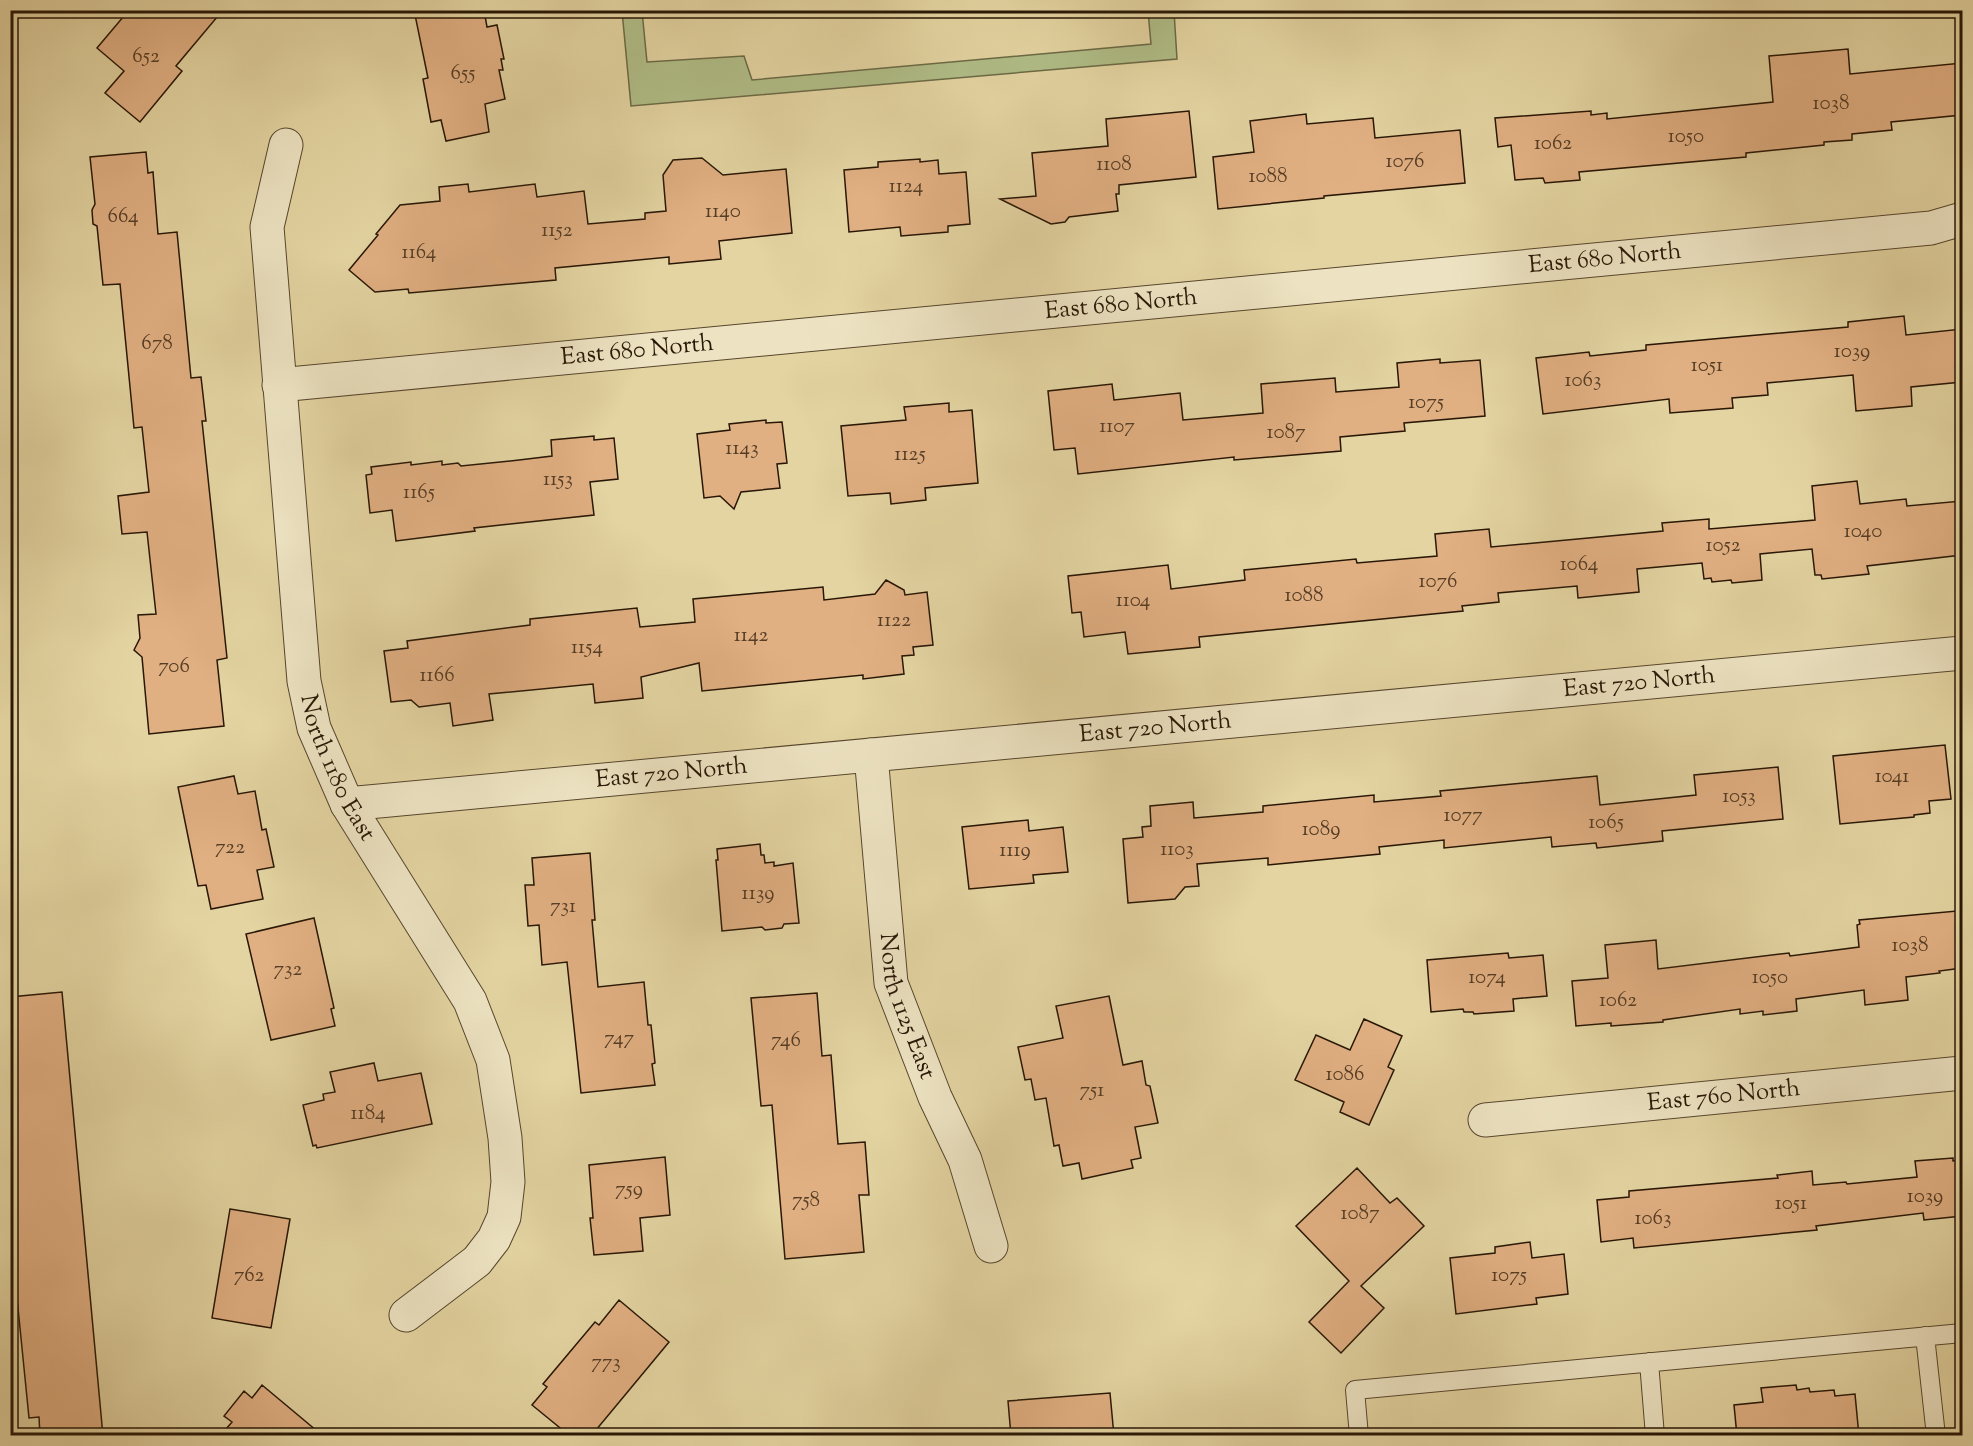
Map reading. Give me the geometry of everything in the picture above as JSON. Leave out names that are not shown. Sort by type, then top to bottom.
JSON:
[{"type":"street","name":"North 1180 East","points":[[286,145],[267,227],[304,681],[314,728],[346,804],[470,1001],[493,1059],[505,1138],[508,1182],[504,1217],[494,1239],[477,1261],[406,1315]]},
{"type":"street","name":"East 680 North","points":[[279,385],[1931,228],[1962,219]]},
{"type":"street","name":"East 720 North","points":[[346,804],[1962,653]]},
{"type":"street","name":"North 1125 East","points":[[871,755],[891,983],[935,1097],[965,1160],[991,1246]]},
{"type":"street","name":"East 760 North","points":[[1485,1120],[1962,1073]]},
{"type":"lane","points":[[1359,1436],[1354,1390],[1962,1333]]},
{"type":"lane","points":[[1925,1336],[1936,1436]]},
{"type":"lane","points":[[1649,1362],[1655,1436]]},
{"type":"green space","points":[[622,11],[642,11],[647,62],[744,56],[752,80],[1151,44],[1148,11],[1174,11],[1177,59],[631,106]]},
{"type":"building","points":[[129,10],[223,10],[176,66],[182,71],[140,122],[105,93],[124,71],[97,48]]},
{"type":"building","points":[[414,10],[484,10],[487,27],[497,25],[504,59],[501,59],[503,70],[499,70],[505,99],[485,104],[489,132],[446,141],[441,120],[431,122],[423,79],[428,78]]},
{"type":"building","points":[[1848,49],[1850,74],[1962,63],[1962,115],[1891,122],[1892,130],[1852,134],[1852,140],[1824,142],[1824,145],[1746,153],[1746,157],[1579,172],[1580,180],[1545,183],[1543,178],[1515,180],[1511,145],[1498,147],[1495,118],[1591,111],[1591,115],[1607,113],[1607,119],[1773,102],[1769,56]]},
{"type":"building","points":[[1189,111],[1196,177],[1119,185],[1119,194],[1116,194],[1118,211],[1069,217],[1065,222],[1051,224],[1000,199],[1036,196],[1032,153],[1108,146],[1106,119]]},
{"type":"building","points":[[1306,114],[1307,124],[1373,118],[1375,138],[1460,130],[1465,183],[1324,196],[1324,198],[1218,209],[1213,157],[1254,152],[1250,121]]},
{"type":"building","points":[[146,152],[148,173],[153,172],[158,234],[177,232],[191,378],[201,377],[206,421],[202,421],[227,658],[217,660],[224,726],[149,734],[142,657],[134,650],[140,638],[138,615],[156,614],[147,532],[122,534],[118,496],[149,492],[142,427],[134,428],[120,284],[103,285],[97,226],[93,224],[92,210],[95,204],[90,157]]},
{"type":"building","points":[[702,158],[723,175],[786,169],[792,233],[719,241],[721,259],[669,264],[669,257],[555,268],[556,280],[409,293],[408,289],[375,292],[349,270],[400,205],[440,201],[439,187],[468,184],[469,192],[535,184],[537,197],[584,191],[588,224],[645,219],[645,213],[666,211],[663,175],[673,160]]},
{"type":"building","points":[[920,159],[920,162],[938,160],[939,174],[966,172],[970,224],[948,226],[948,232],[901,236],[900,227],[849,232],[844,170],[878,167],[878,162]]},
{"type":"building","points":[[1904,316],[1906,335],[1962,329],[1962,382],[1911,387],[1912,406],[1856,411],[1853,375],[1767,383],[1768,395],[1732,398],[1733,408],[1670,413],[1669,399],[1543,414],[1536,358],[1589,352],[1590,356],[1646,350],[1646,345],[1848,327],[1848,322]]},
{"type":"building","points":[[1440,359],[1440,363],[1480,360],[1485,416],[1404,423],[1405,431],[1340,437],[1341,451],[1234,460],[1234,457],[1078,474],[1075,448],[1054,450],[1048,391],[1112,384],[1114,400],[1180,393],[1183,420],[1263,413],[1261,384],[1335,378],[1336,392],[1399,387],[1397,363]]},
{"type":"building","points":[[949,403],[949,412],[972,410],[978,483],[925,488],[926,500],[891,504],[890,493],[848,496],[841,426],[906,420],[904,407]]},
{"type":"building","points":[[766,420],[766,423],[782,422],[787,463],[777,464],[780,488],[741,492],[734,509],[720,496],[704,498],[697,434],[730,430],[729,424]]},
{"type":"building","points":[[594,436],[594,440],[614,438],[618,479],[590,482],[594,515],[474,528],[475,531],[396,541],[392,510],[370,513],[366,475],[372,474],[371,467],[442,461],[442,465],[458,463],[461,466],[552,456],[551,440]]},
{"type":"building","points":[[1857,481],[1860,504],[1906,499],[1907,506],[1962,501],[1962,555],[1867,566],[1869,574],[1822,579],[1821,575],[1815,575],[1812,549],[1760,554],[1762,580],[1712,582],[1711,578],[1704,579],[1702,563],[1637,569],[1639,592],[1578,598],[1577,586],[1498,593],[1499,602],[1462,606],[1463,611],[1199,637],[1200,647],[1128,654],[1125,632],[1084,637],[1081,612],[1072,613],[1068,576],[1168,565],[1171,589],[1245,580],[1244,570],[1356,559],[1357,563],[1437,556],[1435,534],[1489,529],[1491,547],[1663,531],[1662,523],[1709,519],[1709,529],[1815,520],[1812,486]]},
{"type":"building","points":[[886,580],[904,590],[905,595],[927,592],[933,645],[913,647],[914,655],[902,656],[904,674],[863,679],[863,675],[702,691],[699,663],[641,677],[643,698],[595,703],[593,684],[489,694],[493,720],[453,726],[450,703],[419,707],[411,700],[391,702],[384,651],[408,648],[407,641],[530,625],[530,619],[637,608],[640,627],[695,622],[693,599],[823,587],[824,600],[875,594]]},
{"type":"building","points":[[1945,745],[1951,799],[1929,801],[1930,813],[1914,815],[1914,817],[1840,824],[1833,756]]},
{"type":"building","points":[[1778,767],[1783,819],[1662,831],[1663,841],[1597,848],[1596,843],[1552,847],[1551,837],[1444,848],[1444,840],[1379,847],[1380,854],[1268,865],[1268,858],[1197,864],[1199,886],[1185,887],[1175,899],[1128,903],[1123,839],[1143,837],[1142,827],[1151,826],[1150,806],[1193,802],[1194,818],[1263,812],[1263,806],[1374,795],[1374,802],[1441,796],[1440,791],[1597,776],[1600,805],[1696,795],[1694,775]]},
{"type":"building","points":[[234,776],[238,794],[255,791],[262,830],[266,829],[274,867],[257,870],[263,899],[211,909],[206,885],[198,886],[178,787]]},
{"type":"building","points":[[1028,820],[1029,831],[1063,827],[1068,872],[1033,875],[1034,883],[969,889],[962,827]]},
{"type":"building","points":[[760,844],[761,855],[764,855],[765,863],[774,862],[774,866],[793,863],[799,923],[784,924],[782,928],[765,930],[762,927],[722,931],[717,849]]},
{"type":"building","points":[[590,853],[595,920],[592,920],[598,987],[644,982],[648,1025],[651,1025],[655,1085],[581,1093],[567,962],[542,965],[539,925],[528,926],[525,885],[534,885],[532,858]]},
{"type":"building","points":[[1957,911],[1962,968],[1906,977],[1908,1000],[1865,1005],[1864,990],[1796,999],[1797,1011],[1763,1015],[1763,1011],[1740,1014],[1740,1009],[1663,1020],[1663,1022],[1576,1026],[1572,981],[1608,978],[1605,945],[1656,940],[1658,969],[1859,947],[1857,925],[1860,924],[1859,920]]},
{"type":"building","points":[[314,918],[334,1008],[331,1009],[335,1026],[271,1040],[246,934]]},
{"type":"building","points":[[1508,953],[1509,958],[1543,955],[1547,996],[1513,999],[1514,1011],[1474,1014],[1464,1012],[1463,1009],[1431,1012],[1427,960]]},
{"type":"building","points":[[62,992],[103,1436],[40,1436],[39,1417],[29,1418],[15,1278],[10,1213],[10,997]]},
{"type":"building","points":[[817,993],[822,1056],[831,1055],[838,1144],[865,1142],[869,1195],[859,1195],[864,1252],[785,1259],[772,1105],[761,1106],[751,998]]},
{"type":"building","points":[[1109,996],[1123,1065],[1142,1061],[1146,1085],[1150,1086],[1158,1123],[1135,1127],[1141,1158],[1131,1160],[1133,1168],[1082,1179],[1079,1163],[1063,1166],[1059,1145],[1054,1146],[1046,1098],[1035,1100],[1031,1079],[1025,1080],[1018,1047],[1063,1038],[1056,1006]]},
{"type":"building","points":[[1364,1019],[1402,1036],[1388,1067],[1394,1070],[1369,1125],[1340,1112],[1344,1102],[1295,1080],[1316,1035],[1350,1050]]},
{"type":"building","points":[[374,1063],[378,1081],[421,1073],[432,1124],[317,1148],[316,1145],[313,1146],[303,1105],[324,1100],[323,1094],[335,1092],[330,1072]]},
{"type":"building","points":[[665,1157],[670,1215],[640,1218],[643,1251],[594,1255],[590,1218],[593,1218],[589,1165]]},
{"type":"building","points":[[1953,1158],[1953,1161],[1962,1160],[1962,1216],[1924,1220],[1923,1213],[1816,1226],[1817,1230],[1634,1248],[1633,1238],[1601,1242],[1597,1200],[1629,1197],[1629,1191],[1778,1178],[1777,1175],[1812,1171],[1813,1185],[1917,1177],[1915,1161]]},
{"type":"building","points":[[1357,1168],[1390,1203],[1397,1198],[1424,1226],[1361,1286],[1384,1308],[1341,1353],[1309,1322],[1349,1281],[1296,1226]]},
{"type":"building","points":[[230,1209],[290,1219],[271,1328],[212,1318]]},
{"type":"building","points":[[1530,1242],[1532,1258],[1564,1254],[1568,1294],[1536,1298],[1537,1304],[1456,1314],[1450,1258],[1495,1253],[1495,1247]]},
{"type":"building","points":[[619,1300],[669,1342],[591,1436],[570,1436],[532,1405],[547,1387],[543,1384],[595,1322],[599,1325]]},
{"type":"building","points":[[262,1385],[323,1436],[220,1436],[232,1422],[224,1416],[244,1391],[252,1398]]},
{"type":"building","points":[[1796,1385],[1797,1390],[1809,1388],[1810,1392],[1834,1390],[1835,1396],[1855,1394],[1859,1436],[1737,1436],[1734,1405],[1763,1402],[1761,1388]]},
{"type":"building","points":[[1110,1393],[1114,1436],[1011,1436],[1008,1401]]}]
